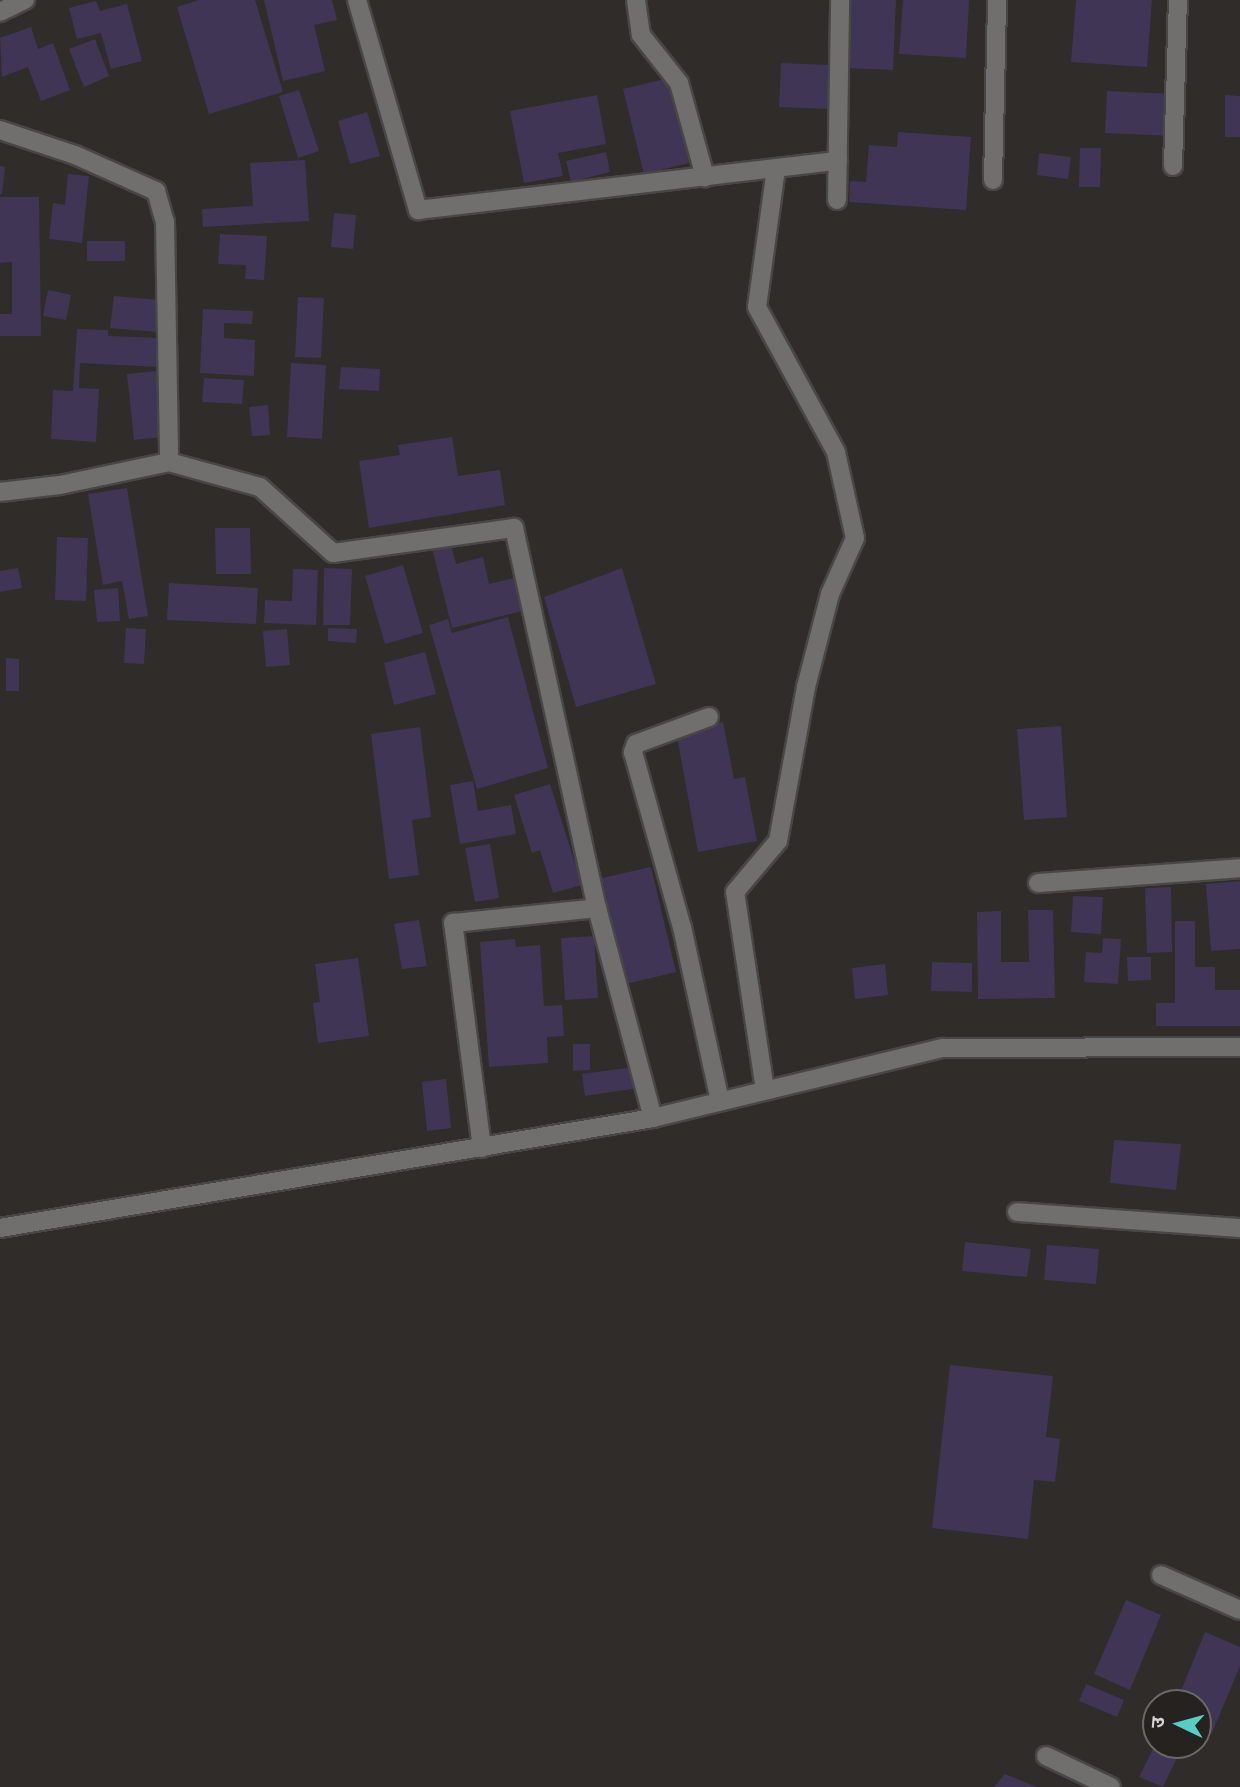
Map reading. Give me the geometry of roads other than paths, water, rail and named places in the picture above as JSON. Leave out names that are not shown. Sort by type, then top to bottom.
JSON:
[{"type":"street","points":[[0,12],[25,0]]},
{"type":"street","points":[[356,0],[418,210],[838,161]]},
{"type":"street","points":[[636,0],[641,35],[679,83],[705,177]]},
{"type":"street","points":[[837,201],[840,0]]},
{"type":"street","points":[[993,180],[997,0]]},
{"type":"street","points":[[1173,166],[1178,0]]},
{"type":"street","points":[[0,130],[75,155],[156,191],[165,222],[169,462]]},
{"type":"street","points":[[765,1090],[735,892],[778,841],[810,674],[830,594],[855,538],[836,452],[757,307],[776,168]]},
{"type":"street","points":[[0,492],[60,485],[169,462],[260,487],[333,553],[514,528],[597,908],[653,1118]]},
{"type":"street","points":[[709,717],[636,744],[633,752],[681,927],[720,1101]]},
{"type":"street","points":[[1038,883],[1240,868]]},
{"type":"street","points":[[482,1148],[453,923],[597,908]]},
{"type":"street","points":[[0,1228],[653,1118],[943,1048],[1240,1048]]},
{"type":"street","points":[[1017,1212],[1240,1228]]},
{"type":"street","points":[[1161,1575],[1240,1610]]},
{"type":"street","points":[[1046,1756],[1111,1787]]}]
